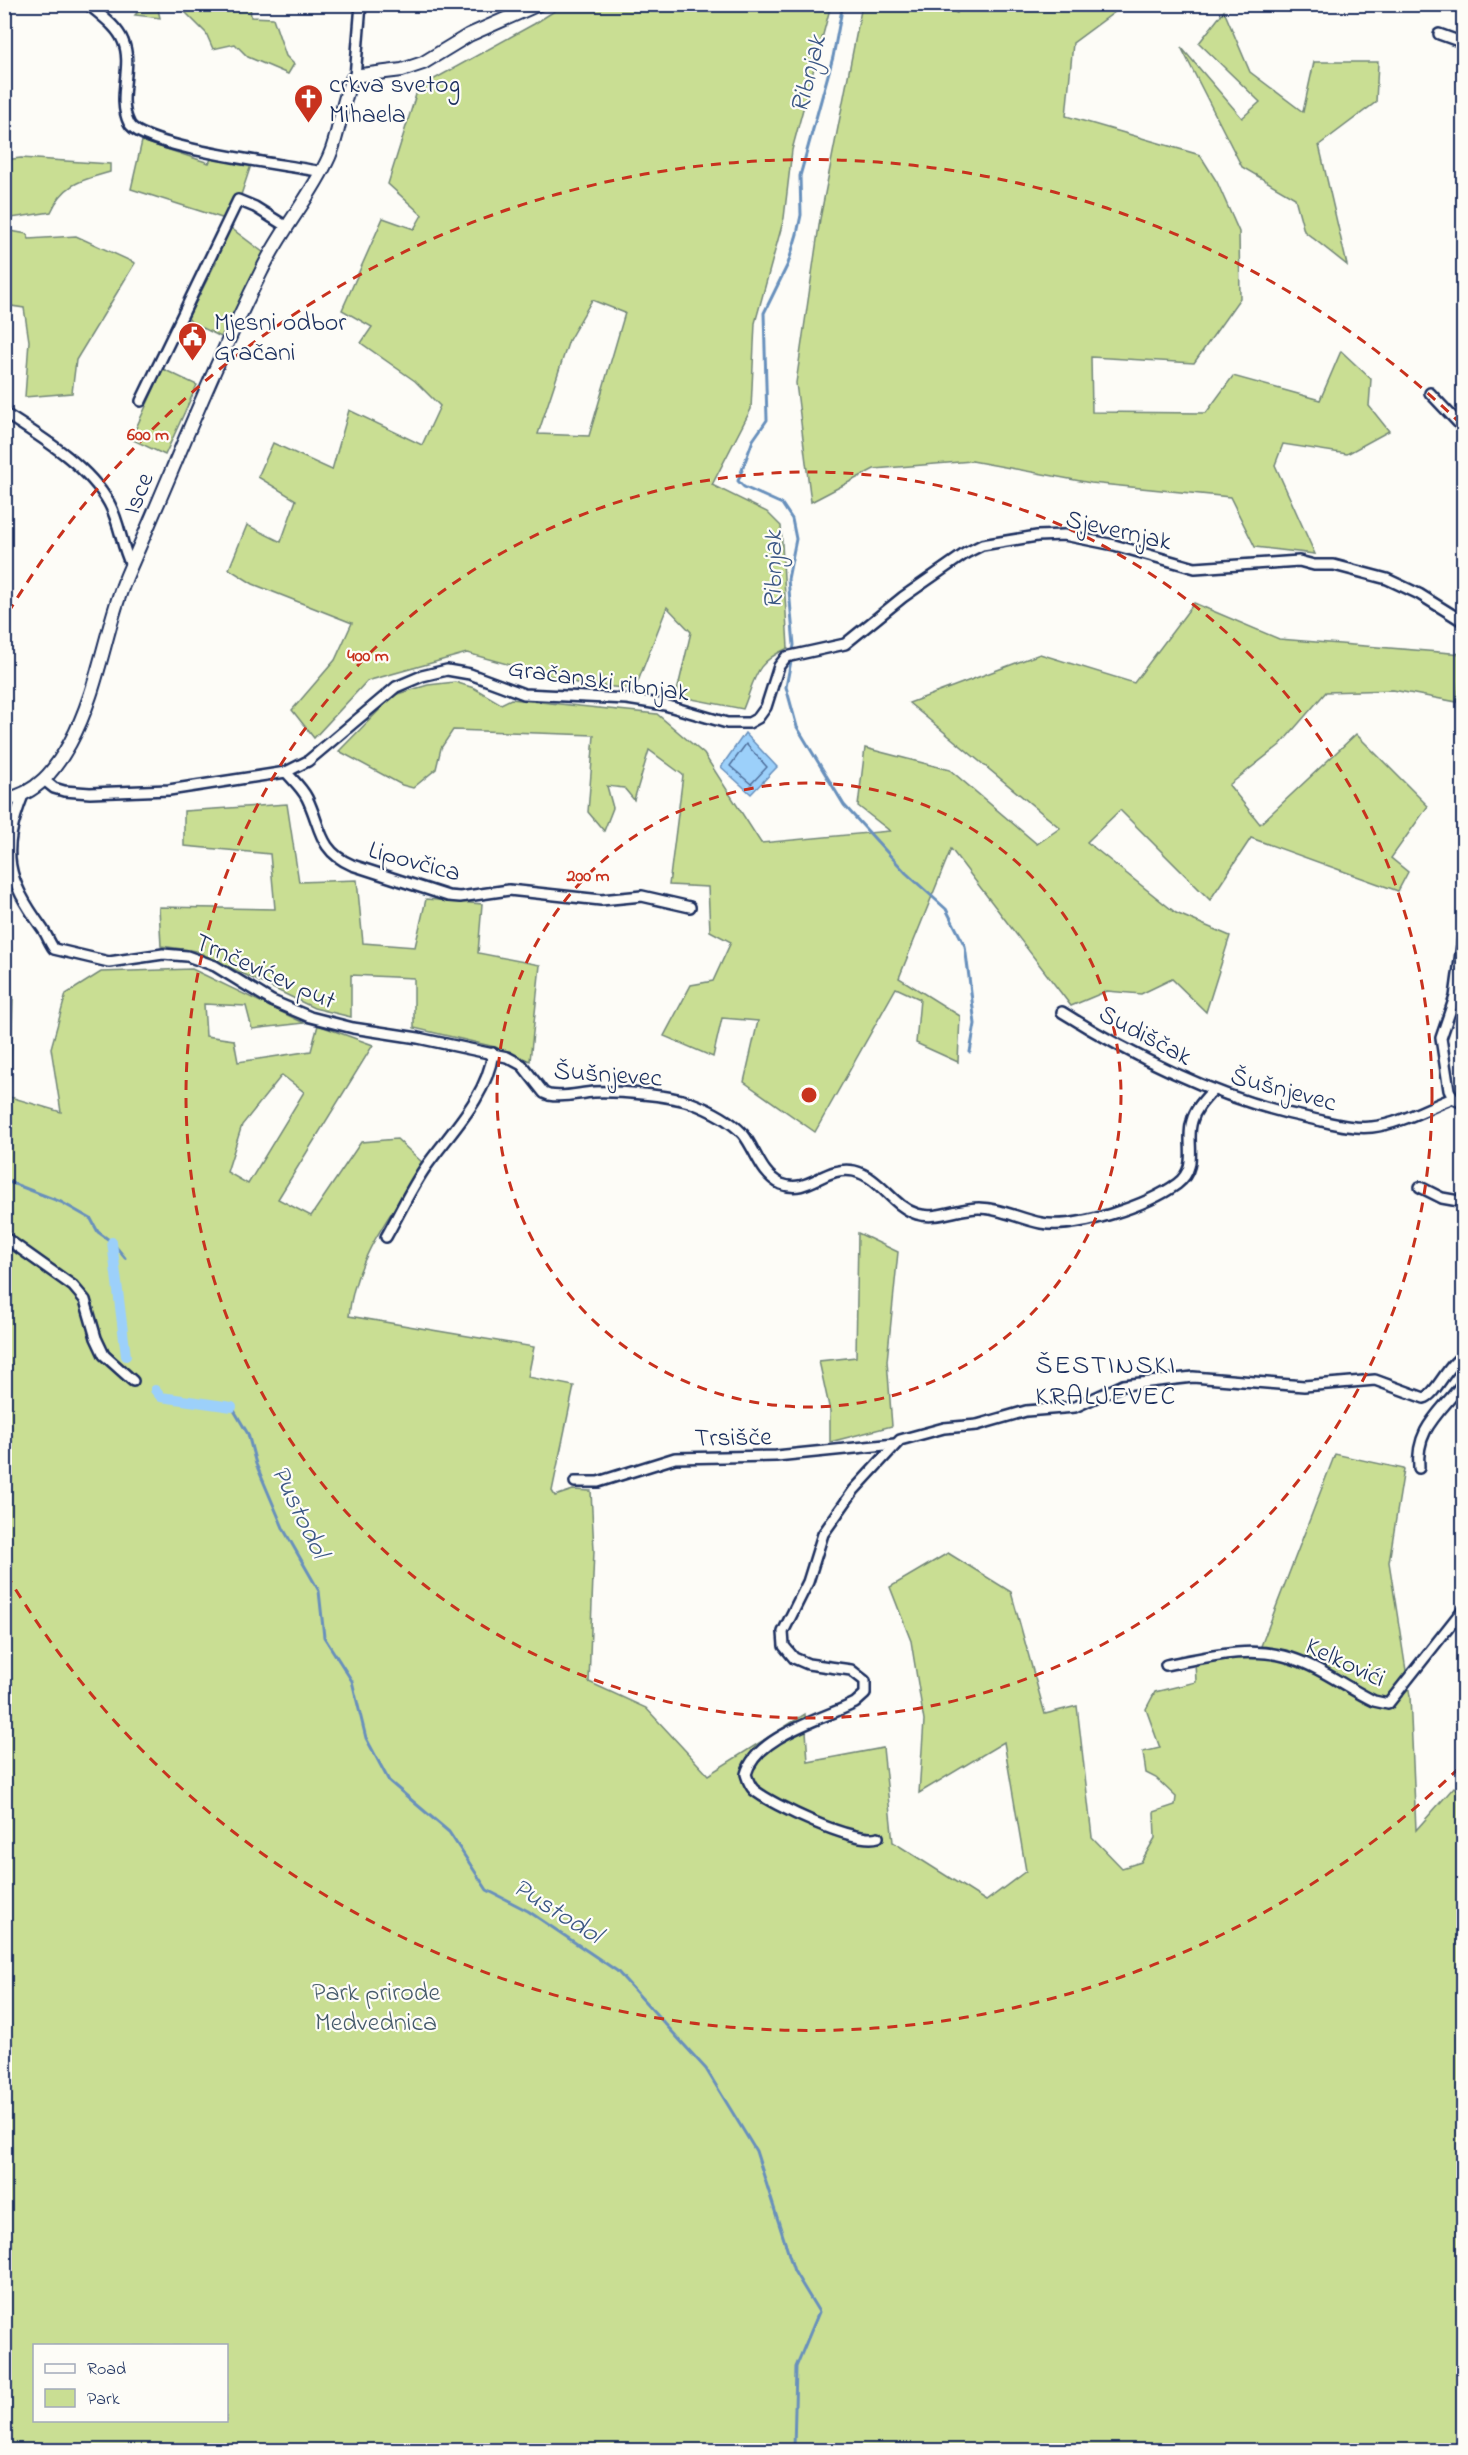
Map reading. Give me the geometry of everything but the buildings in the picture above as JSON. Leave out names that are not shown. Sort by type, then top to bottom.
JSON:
[{"type":"street","points":[[88,4],[112,27],[124,43],[124,101],[127,121],[136,132],[205,152],[322,172]]},
{"type":"street","points":[[361,4],[355,77],[423,63],[469,35],[539,4]]},
{"type":"street","points":[[1439,34],[1464,43]]},
{"type":"street","name":"Isce","points":[[23,795],[44,780],[59,760],[83,716],[131,565],[263,266],[322,172],[355,77]]},
{"type":"street","points":[[141,401],[238,200],[255,207],[287,227]]},
{"type":"street","points":[[1430,393],[1464,429]]},
{"type":"street","points":[[4,413],[74,462],[94,480],[115,514],[131,565]]},
{"type":"street","name":"Sjevernjak","points":[[786,657],[833,648],[854,638],[903,597],[974,548],[1037,536],[1078,536],[1195,568],[1289,561],[1334,565],[1400,584],[1464,622]]},
{"type":"street","name":"Gračanski ribnjak","points":[[44,780],[54,788],[63,791],[137,792],[197,787],[217,780],[286,772],[308,761],[396,687],[422,676],[447,670],[470,674],[524,694],[627,699],[665,705],[727,723],[748,723],[758,718],[766,707],[779,666],[786,657]]},
{"type":"street","name":"Lipovčica","points":[[286,772],[306,797],[328,850],[340,860],[352,865],[448,896],[460,897],[509,890],[601,900],[642,896],[690,907]]},
{"type":"street","points":[[4,800],[23,795]]},
{"type":"street","name":"Trnčevićev put","points":[[23,795],[9,822],[5,860],[10,883],[51,945],[59,951],[109,962],[163,954],[187,956],[215,966],[272,1001],[310,1017],[353,1028],[409,1036],[493,1053]]},
{"type":"street","name":"Trnčevićev put","points":[[4,810],[9,822]]},
{"type":"street","points":[[1464,930],[1455,997],[1441,1038],[1447,1082],[1453,1098],[1464,1104]]},
{"type":"street","name":"Sudiščak","points":[[1062,1012],[1107,1040],[1212,1091]]},
{"type":"street","points":[[386,1237],[413,1186],[477,1098],[489,1073],[493,1053]]},
{"type":"street","name":"Šušnjevec","points":[[493,1053],[522,1065],[538,1087],[549,1095],[596,1092],[687,1101],[728,1121],[742,1134],[764,1170],[779,1183],[800,1187],[831,1172],[852,1171],[871,1179],[903,1207],[919,1215],[936,1215],[981,1208],[1054,1225],[1076,1224],[1098,1219],[1178,1184],[1191,1162],[1192,1121],[1200,1104],[1212,1091],[1299,1116],[1354,1127],[1387,1123],[1453,1098]]},
{"type":"street","points":[[1420,1187],[1442,1198],[1464,1202]]},
{"type":"street","points":[[4,1236],[73,1286],[85,1300],[96,1338],[104,1355],[133,1381]]},
{"type":"street","points":[[878,1837],[856,1836],[789,1809],[755,1791],[749,1785],[746,1773],[756,1754],[771,1743],[855,1703],[865,1694],[865,1681],[857,1672],[832,1665],[808,1664],[794,1658],[784,1646],[783,1632],[808,1582],[823,1534],[854,1490],[895,1444],[906,1437],[944,1428],[977,1425],[1026,1411],[1075,1407],[1123,1385],[1193,1377],[1304,1386],[1375,1380],[1424,1398],[1433,1392],[1448,1367],[1464,1355]]},
{"type":"street","points":[[1419,1468],[1417,1453],[1423,1432],[1464,1381]]},
{"type":"street","name":"Trsišče","points":[[575,1482],[598,1482],[675,1458],[776,1456],[895,1444]]},
{"type":"street","name":"Kelkovići","points":[[1166,1665],[1208,1656],[1244,1653],[1284,1656],[1310,1666],[1374,1701],[1388,1704],[1464,1608]]},
{"type":"green space","points":[[964,4],[1111,4],[1116,11],[1073,43],[1066,116],[1200,155],[1217,182],[1239,232],[1240,298],[1194,363],[1091,357],[1092,412],[1206,413],[1233,376],[1320,400],[1341,351],[1371,379],[1369,406],[1389,431],[1347,454],[1283,444],[1275,465],[1315,554],[1255,547],[1230,497],[1091,483],[972,461],[874,469],[811,502],[796,383],[820,219],[862,5],[936,5],[957,13]]},
{"type":"green space","points":[[144,5],[157,5],[160,18],[135,15]]},
{"type":"green space","points":[[182,5],[250,5],[251,17],[273,18],[286,56],[294,64],[288,74],[248,57],[235,44],[213,49],[206,33],[182,9]]},
{"type":"green space","points":[[564,5],[831,5],[792,150],[784,218],[755,323],[751,409],[712,485],[767,512],[781,526],[788,648],[762,665],[743,709],[676,696],[691,632],[667,607],[635,689],[580,684],[467,653],[367,681],[314,738],[292,710],[335,660],[352,623],[253,584],[229,569],[247,525],[281,542],[296,500],[258,477],[273,443],[332,470],[349,410],[422,445],[440,406],[415,381],[361,343],[372,327],[342,310],[383,218],[414,229],[422,215],[388,184],[418,88]],"holes":[[[592,300],[625,313],[589,436],[538,434],[569,340]]]},
{"type":"green space","points":[[1224,11],[1250,72],[1303,112],[1314,62],[1378,62],[1376,102],[1319,145],[1347,265],[1304,231],[1295,198],[1242,167],[1181,47],[1242,118],[1260,102],[1199,43]]},
{"type":"green space","points":[[142,141],[209,163],[212,157],[252,162],[240,198],[234,196],[225,219],[131,189]]},
{"type":"green space","points":[[21,158],[110,164],[110,172],[75,184],[56,202],[51,212],[5,219],[5,160]]},
{"type":"green space","points":[[227,225],[264,253],[221,337],[191,322],[188,318],[216,262]]},
{"type":"green space","points":[[5,230],[27,234],[29,239],[76,236],[135,263],[76,360],[72,393],[25,397],[29,341],[24,308],[5,305]]},
{"type":"green space","points":[[163,369],[197,385],[165,455],[131,439]]},
{"type":"green space","points":[[1194,603],[1279,639],[1463,654],[1457,702],[1393,690],[1326,692],[1280,745],[1229,785],[1260,824],[1356,734],[1428,806],[1391,858],[1408,872],[1398,891],[1251,838],[1210,900],[1120,810],[1087,842],[1176,913],[1230,936],[1206,1012],[1172,979],[1141,994],[1107,991],[1071,1006],[951,849],[899,978],[960,1016],[958,1062],[916,1043],[920,999],[896,988],[815,1132],[744,1082],[758,1021],[722,1018],[713,1057],[664,1036],[691,985],[713,981],[731,942],[710,931],[708,887],[669,885],[683,775],[649,750],[634,800],[624,788],[607,786],[613,808],[604,831],[588,812],[594,735],[453,730],[441,748],[436,769],[413,788],[402,785],[339,751],[394,695],[428,685],[455,682],[474,688],[501,704],[511,699],[657,714],[704,754],[761,843],[890,831],[858,806],[865,748],[950,770],[1037,844],[1060,828],[909,703],[1040,654],[1134,683]]},
{"type":"green space","points":[[287,804],[299,882],[357,880],[363,943],[415,947],[426,899],[482,904],[478,953],[540,965],[530,1061],[495,1047],[414,1028],[414,978],[351,975],[351,1017],[314,1008],[196,951],[161,946],[159,907],[275,909],[270,854],[184,846],[184,811]]},
{"type":"green space","name":"Park prirode Medvednica","points":[[192,969],[304,1023],[252,1029],[246,1006],[204,1004],[206,1036],[234,1040],[238,1062],[311,1051],[318,1025],[373,1045],[278,1199],[311,1216],[361,1142],[397,1139],[424,1164],[388,1218],[367,1255],[352,1295],[349,1316],[534,1347],[528,1377],[574,1386],[552,1491],[555,1496],[573,1490],[591,1491],[594,1550],[589,1682],[646,1708],[708,1775],[805,1714],[808,1762],[883,1748],[893,1842],[986,1901],[1026,1871],[1004,1742],[919,1793],[924,1721],[911,1641],[890,1587],[948,1553],[1011,1592],[1045,1714],[1077,1706],[1092,1837],[1122,1868],[1141,1862],[1155,1838],[1154,1812],[1175,1805],[1176,1797],[1156,1778],[1146,1773],[1143,1752],[1160,1748],[1146,1709],[1155,1692],[1196,1682],[1195,1662],[1223,1657],[1256,1659],[1335,1454],[1404,1469],[1389,1562],[1410,1696],[1416,1830],[1454,1787],[1463,1795],[1463,2450],[5,2450],[5,999],[13,997],[10,1097],[61,1112],[51,1048],[66,994],[101,972]],"holes":[[[282,1075],[304,1092],[248,1184],[227,1172],[242,1125]]]},
{"type":"green space","points":[[858,1233],[898,1252],[887,1361],[892,1426],[830,1442],[830,1411],[819,1361],[856,1357]]},
{"type":"water","points":[[745,733],[777,767],[751,794],[721,767]]},
{"type":"waterway","name":"Ribnjak","points":[[843,4],[833,57],[800,176],[801,215],[797,234],[788,264],[764,313],[767,420],[753,440],[738,481],[744,487],[782,504],[792,519],[796,539],[788,579],[794,645],[786,687],[797,727],[844,805],[906,873],[946,909],[965,946],[975,1024],[970,1052]]},
{"type":"waterway","name":"Pustodol","points":[[4,1180],[61,1202],[91,1219],[98,1232],[112,1242],[125,1258]]},
{"type":"waterway","points":[[112,1242],[126,1356]]},
{"type":"waterway","points":[[155,1390],[161,1397],[232,1407]]},
{"type":"waterway","name":"Pustodol","points":[[232,1407],[248,1434],[256,1464],[284,1530],[319,1591],[324,1637],[352,1681],[366,1738],[389,1781],[449,1832],[487,1890],[528,1911],[617,1971],[706,2069],[756,2151],[794,2271],[819,2312],[796,2367],[794,2450]]},
{"type":"place","name":"crkva svetog Mihaela","points":[[308,124]]},
{"type":"place","name":"Mjesni odbor Gračani","points":[[193,362]]},
{"type":"district","name":"ŠESTINSKI KRALJEVEC","points":[[1106,1380]]}]
